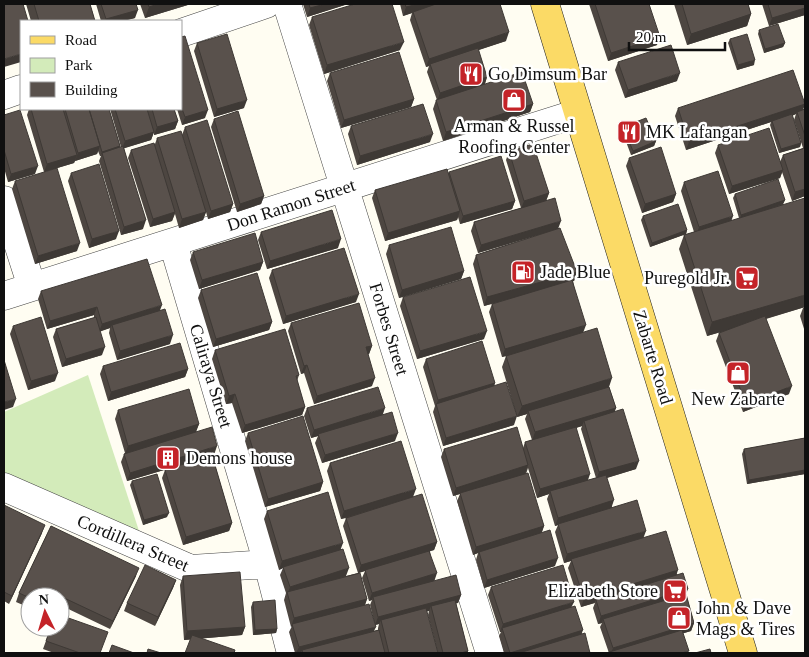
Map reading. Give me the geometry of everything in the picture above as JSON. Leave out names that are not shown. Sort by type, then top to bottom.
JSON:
[{"type":"main road","name":"Zabarte Road","points":[[545,4],[743,653]]},
{"type":"street","points":[[182,33],[266,4]]},
{"type":"street","name":"Forbes Street","points":[[287,4],[490,653]]},
{"type":"street","points":[[4,95],[20,89]]},
{"type":"street","name":"Don Ramon Street","points":[[4,296],[345,189],[578,113]]},
{"type":"street","points":[[4,200],[32,287]]},
{"type":"street","name":"Caliraya Street","points":[[173,243],[268,564],[292,653]]},
{"type":"street","name":"Cordillera Street","points":[[4,487],[191,569],[268,564]]},
{"type":"green space","points":[[88,375],[142,540],[4,475],[4,412]]},
{"type":"building","points":[[4,4],[23,4],[28,20],[20,20],[20,54],[4,59]]},
{"type":"building","points":[[34,4],[90,4],[95,20],[39,20]]},
{"type":"building","points":[[101,4],[136,4],[138,10],[106,19]]},
{"type":"building","points":[[309,4],[325,4],[310,8]]},
{"type":"building","points":[[355,4],[392,4],[404,42],[327,65],[312,17]]},
{"type":"building","points":[[405,4],[418,4],[406,7]]},
{"type":"building","points":[[436,4],[500,4],[509,32],[429,59],[413,12]]},
{"type":"building","points":[[595,4],[649,4],[660,37],[611,53]]},
{"type":"building","points":[[682,4],[748,4],[751,14],[691,34]]},
{"type":"building","points":[[768,4],[805,4],[805,8],[772,18]]},
{"type":"building","points":[[778,24],[785,43],[765,49],[759,30]]},
{"type":"building","points":[[227,34],[247,100],[217,109],[197,43]]},
{"type":"building","points":[[747,34],[755,60],[738,65],[730,39]]},
{"type":"building","points":[[185,36],[208,110],[185,117],[182,109],[182,37]]},
{"type":"building","points":[[671,45],[680,73],[628,90],[618,62]]},
{"type":"building","points":[[478,48],[487,77],[440,93],[430,64]]},
{"type":"building","points":[[399,52],[414,99],[344,120],[330,73]]},
{"type":"building","points":[[793,70],[805,104],[689,142],[678,108]]},
{"type":"building","points":[[522,72],[533,104],[446,132],[436,100]]},
{"type":"building","points":[[423,104],[433,134],[360,156],[351,126]]},
{"type":"building","points":[[805,109],[805,136],[797,112]]},
{"type":"building","points":[[20,110],[38,166],[11,174],[4,150],[4,115]]},
{"type":"building","points":[[31,110],[63,110],[77,155],[47,164]]},
{"type":"building","points":[[65,110],[89,110],[100,146],[78,153]]},
{"type":"building","points":[[89,110],[109,110],[120,146],[102,152]]},
{"type":"building","points":[[115,110],[147,110],[154,132],[125,141]]},
{"type":"building","points":[[152,110],[174,110],[178,121],[157,127]]},
{"type":"building","points":[[238,111],[264,196],[240,204],[214,119]]},
{"type":"building","points":[[792,114],[801,143],[781,149],[772,121]]},
{"type":"building","points":[[646,118],[656,141],[633,151],[623,127]]},
{"type":"building","points":[[207,120],[233,204],[211,211],[185,127]]},
{"type":"building","points":[[769,128],[783,170],[732,186],[718,145]]},
{"type":"building","points":[[181,131],[206,212],[182,219],[157,138]]},
{"type":"building","points":[[154,143],[175,212],[153,219],[131,150]]},
{"type":"building","points":[[533,144],[549,193],[524,201],[509,151]]},
{"type":"building","points":[[123,146],[146,220],[124,227],[102,153]]},
{"type":"building","points":[[661,147],[676,194],[645,204],[629,158]]},
{"type":"building","points":[[805,148],[805,189],[795,192],[783,155]]},
{"type":"building","points":[[501,156],[515,201],[463,216],[449,172]]},
{"type":"building","points":[[99,164],[119,231],[92,239],[71,173]]},
{"type":"building","points":[[57,168],[80,243],[38,256],[15,181]]},
{"type":"building","points":[[447,169],[460,211],[388,233],[375,190]]},
{"type":"building","points":[[718,171],[733,216],[699,227],[684,182]]},
{"type":"building","points":[[778,179],[785,200],[741,215],[735,194]]},
{"type":"building","points":[[555,198],[561,221],[481,245],[474,222]]},
{"type":"building","name":"Puregold Jr.","points":[[805,198],[805,295],[712,322],[684,235]]},
{"type":"building","points":[[678,204],[687,230],[652,243],[643,216]]},
{"type":"building","points":[[332,210],[341,239],[270,261],[261,232]]},
{"type":"building","points":[[451,227],[464,271],[402,290],[389,245]]},
{"type":"building","name":"Jade Blue","points":[[560,228],[577,272],[487,297],[476,255]]},
{"type":"building","points":[[255,233],[263,262],[202,280],[193,252]]},
{"type":"building","points":[[344,248],[359,294],[286,316],[272,270]]},
{"type":"building","points":[[147,259],[162,305],[102,324],[97,307],[50,321],[41,291]]},
{"type":"building","points":[[257,273],[272,322],[216,339],[201,290]]},
{"type":"building","points":[[470,277],[487,331],[420,351],[403,297]]},
{"type":"building","points":[[572,280],[586,325],[505,349],[492,304]]},
{"type":"building","points":[[359,303],[372,346],[366,347],[375,378],[317,396],[307,365],[304,366],[291,323]]},
{"type":"building","points":[[165,309],[173,335],[120,351],[112,325]]},
{"type":"building","points":[[765,316],[792,386],[746,404],[719,333]]},
{"type":"building","points":[[41,317],[58,373],[31,381],[13,326]]},
{"type":"building","points":[[96,317],[105,347],[66,359],[56,329]]},
{"type":"building","points":[[597,328],[612,378],[522,406],[506,356]]},
{"type":"building","points":[[285,329],[299,375],[296,376],[305,407],[245,425],[235,394],[229,396],[215,350]]},
{"type":"building","points":[[482,341],[495,383],[438,400],[426,359]]},
{"type":"building","points":[[180,343],[188,369],[111,392],[103,366]]},
{"type":"building","points":[[4,360],[16,399],[4,402]]},
{"type":"building","points":[[506,382],[517,416],[446,438],[436,404]]},
{"type":"building","points":[[378,387],[385,408],[314,430],[307,408]]},
{"type":"building","points":[[609,387],[616,408],[535,432],[528,411]]},
{"type":"building","points":[[189,389],[199,424],[128,446],[118,410]]},
{"type":"building","points":[[623,409],[639,461],[599,472],[584,421]]},
{"type":"building","points":[[392,412],[398,433],[325,455],[318,434]]},
{"type":"building","points":[[303,416],[323,482],[268,499],[248,433]]},
{"type":"building","name":"Demons house","points":[[212,427],[217,446],[130,473],[124,454]]},
{"type":"building","points":[[517,427],[528,465],[456,488],[444,449]]},
{"type":"building","points":[[576,427],[590,474],[540,489],[525,442]]},
{"type":"building","points":[[805,438],[805,470],[749,480],[744,449]]},
{"type":"building","points":[[401,441],[416,489],[344,511],[330,463]]},
{"type":"building","points":[[212,455],[232,523],[186,537],[165,470]]},
{"type":"building","points":[[528,473],[544,526],[476,547],[460,493]]},
{"type":"building","points":[[157,474],[169,513],[144,520],[132,481]]},
{"type":"building","points":[[606,475],[614,500],[558,518],[550,491]]},
{"type":"building","points":[[328,492],[343,543],[282,561],[267,511]]},
{"type":"building","points":[[422,494],[437,542],[361,565],[346,518]]},
{"type":"building","points":[[637,500],[646,531],[567,554],[558,524]]},
{"type":"building","points":[[4,505],[45,525],[12,596],[4,592]]},
{"type":"building","points":[[51,526],[139,568],[113,621],[70,601],[70,587],[22,587]]},
{"type":"building","points":[[550,530],[558,558],[487,580],[479,552]]},
{"type":"building","points":[[666,531],[678,570],[584,599],[571,559]]},
{"type":"building","points":[[343,549],[349,568],[290,587],[283,567]]},
{"type":"building","points":[[429,551],[437,573],[372,593],[365,570]]},
{"type":"building","points":[[145,565],[176,580],[158,617],[127,603]]},
{"type":"building","points":[[563,565],[574,602],[503,624],[491,587]]},
{"type":"building","points":[[240,572],[245,627],[187,631],[183,576]]},
{"type":"building","points":[[360,573],[367,599],[294,618],[287,592]]},
{"type":"building","points":[[683,573],[688,589],[601,616],[596,600]]},
{"type":"building","points":[[456,575],[461,595],[378,617],[373,597]]},
{"type":"building","points":[[686,594],[694,623],[613,648],[603,619]]},
{"type":"building","points":[[275,600],[277,629],[255,630],[253,602]]},
{"type":"building","points":[[455,600],[468,651],[443,653],[431,606]]},
{"type":"building","points":[[369,604],[376,627],[299,647],[292,624]]},
{"type":"building","points":[[575,606],[583,630],[510,653],[502,628]]},
{"type":"building","points":[[426,608],[438,653],[389,653],[381,620]]},
{"type":"building","points":[[70,619],[108,632],[100,653],[80,653],[46,641],[47,637],[70,637]]},
{"type":"building","points":[[379,630],[385,653],[303,653],[302,650]]},
{"type":"building","points":[[682,630],[689,651],[682,653],[606,653]]},
{"type":"building","points":[[585,633],[590,653],[519,653]]},
{"type":"building","points":[[192,635],[235,650],[234,653],[185,653]]},
{"type":"building","points":[[112,645],[134,653],[109,653]]},
{"type":"building","points":[[148,649],[161,653],[147,653]]},
{"type":"building","points":[[710,649],[711,653],[695,653]]},
{"type":"place","name":"Go Dimsum Bar","points":[[471,74]]},
{"type":"place","name":"Arman & Russel Roofing Center","points":[[514,100]]},
{"type":"place","name":"MK Lafangan","points":[[629,132]]},
{"type":"place","name":"Jade Blue","points":[[523,272]]},
{"type":"place","name":"Puregold Jr.","points":[[747,278]]},
{"type":"place","name":"New Zabarte","points":[[738,373]]},
{"type":"place","name":"Demons house","points":[[168,458]]},
{"type":"place","name":"Elizabeth Store","points":[[675,591]]},
{"type":"place","name":"John & Dave Mags & Tires","points":[[679,618]]}]
